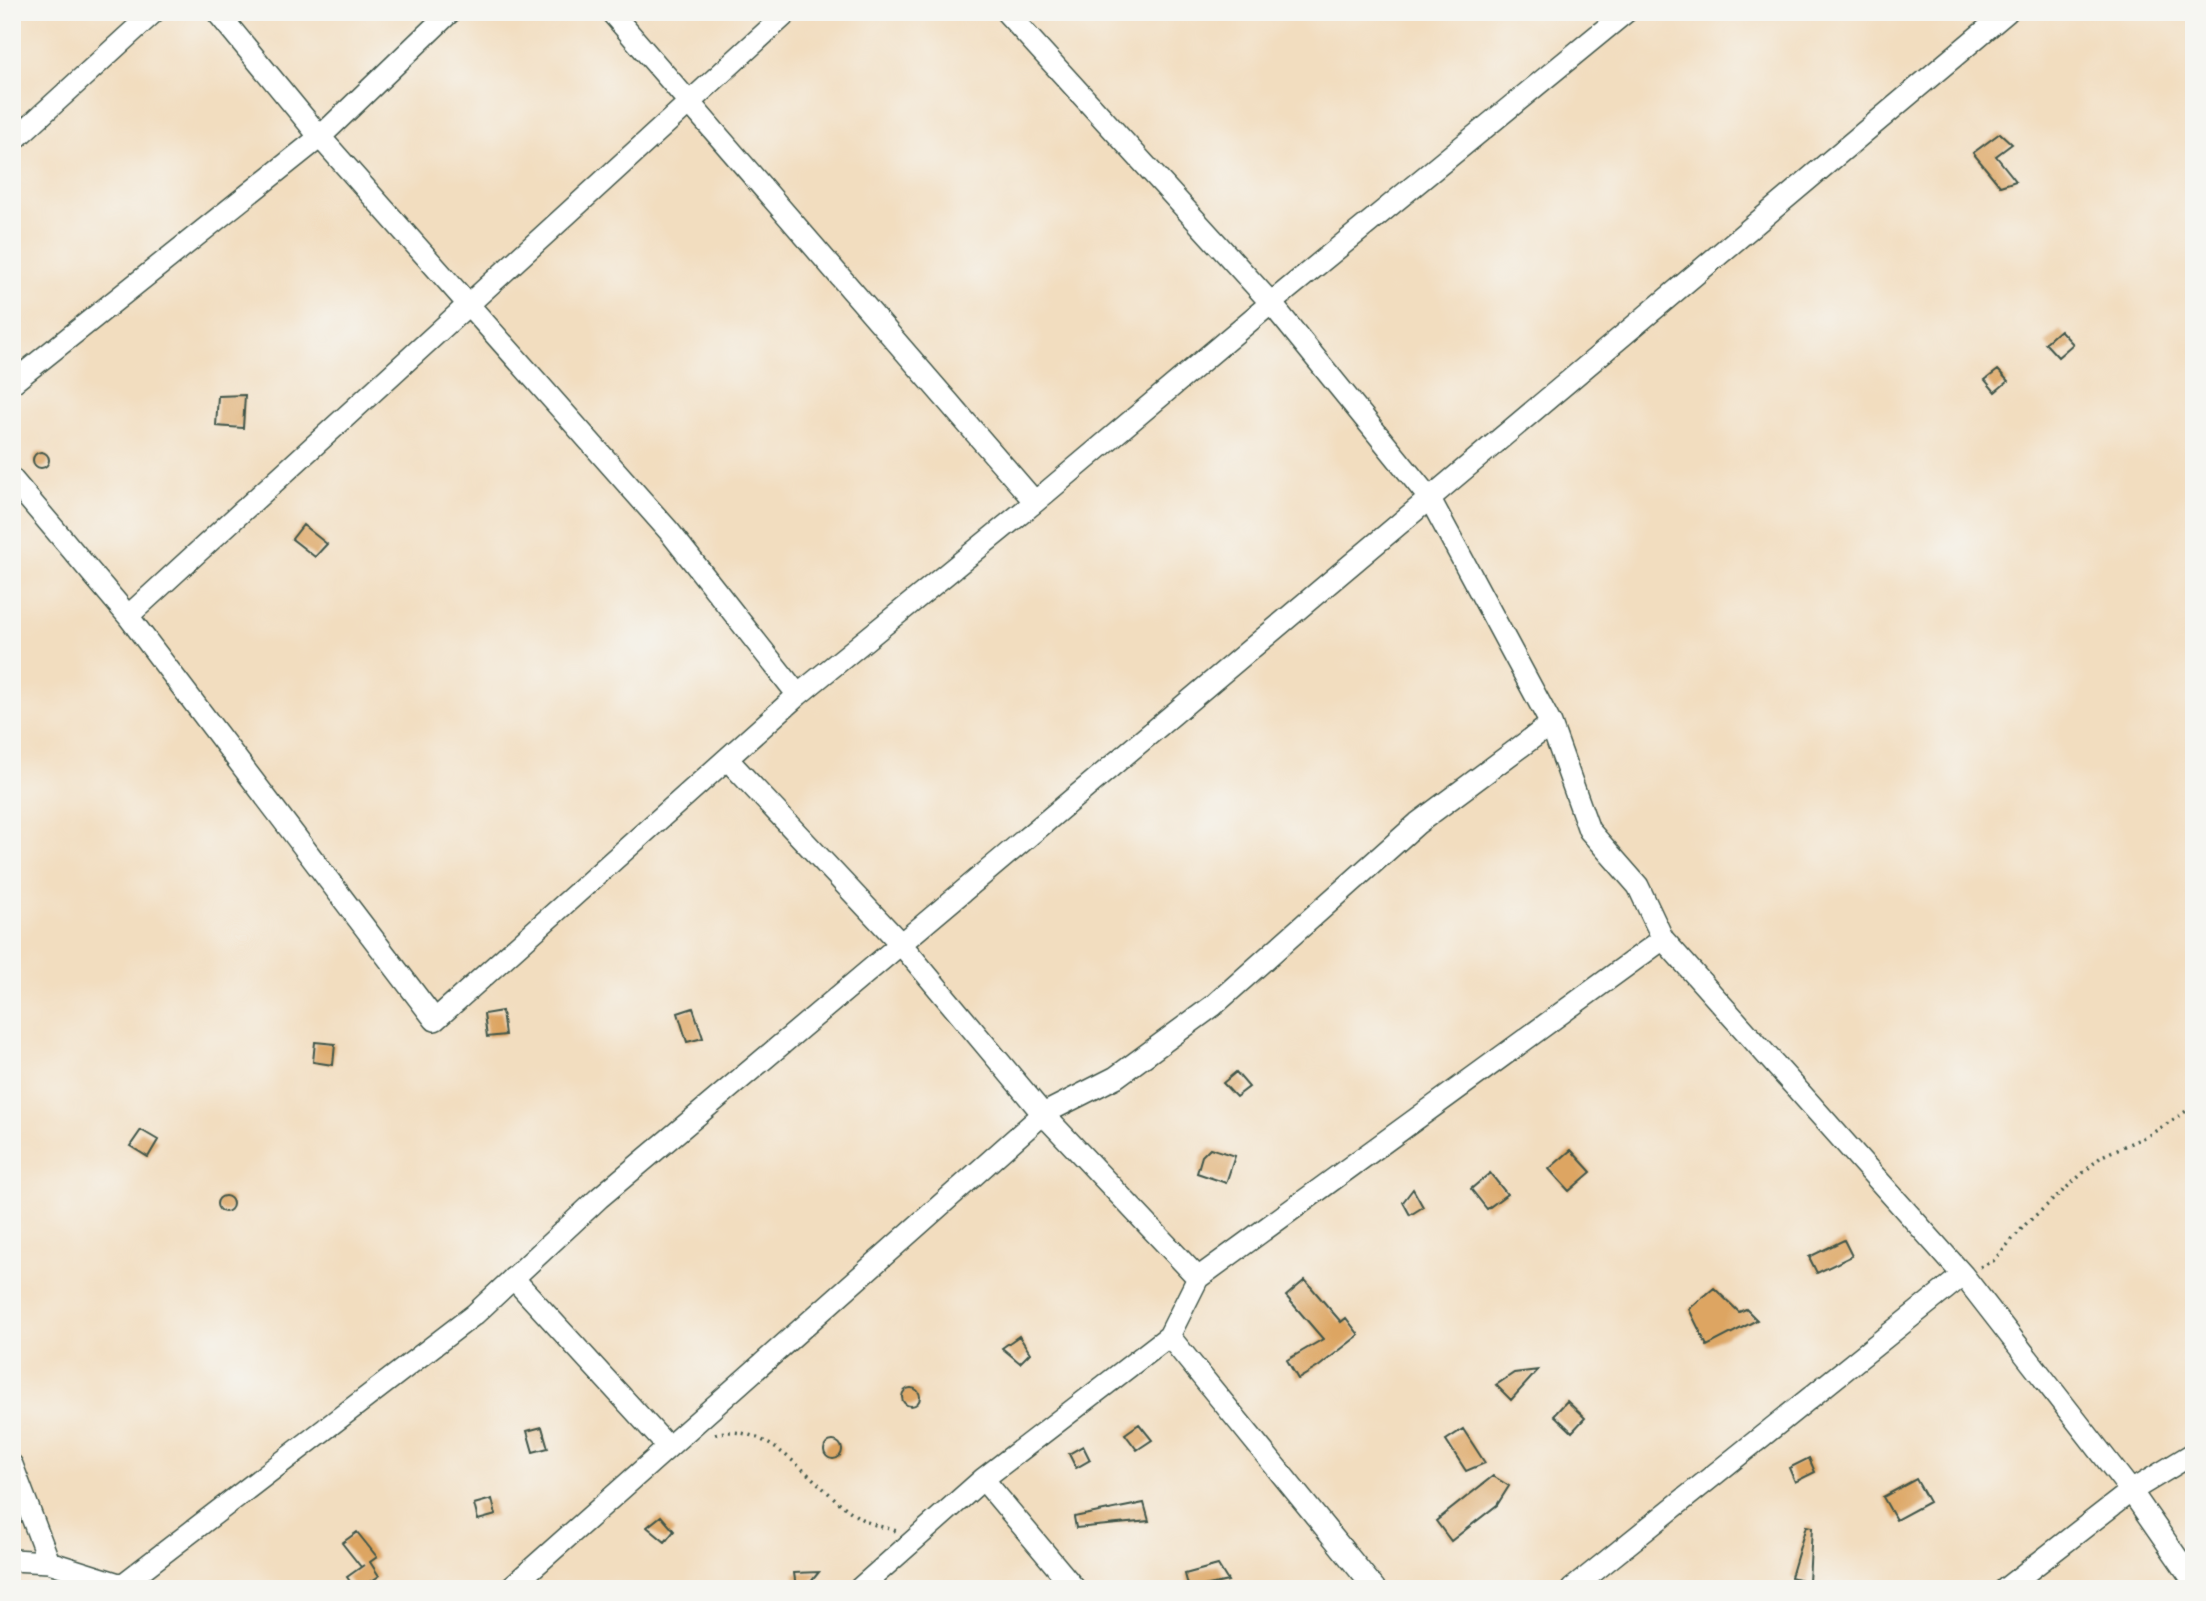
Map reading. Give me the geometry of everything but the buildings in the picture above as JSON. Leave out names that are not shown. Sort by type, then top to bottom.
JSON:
[{"type":"street","points":[[12,142],[154,12]]},
{"type":"street","points":[[217,12],[320,137],[669,531],[798,695]]},
{"type":"street","points":[[12,383],[320,137],[450,12]]},
{"type":"street","points":[[611,12],[1035,502]]},
{"type":"street","points":[[128,616],[788,12]]},
{"type":"street","points":[[1006,12],[1271,303],[1430,499],[1551,724],[1589,830],[1638,886],[1663,939],[1963,1275],[2131,1491],[2194,1582]]},
{"type":"street","points":[[12,479],[128,616],[435,1020],[798,695],[1626,12]]},
{"type":"street","points":[[12,1560],[49,1562],[122,1587],[475,1314],[599,1198],[2007,12]]},
{"type":"street","points":[[509,1589],[1043,1114],[1116,1077],[1214,1004],[1418,823],[1551,724]]},
{"type":"street","points":[[728,760],[901,944],[1043,1114],[1198,1278]]},
{"type":"street","points":[[859,1589],[983,1479],[1169,1336],[1198,1278],[1663,939]]},
{"type":"street","points":[[1572,1589],[1963,1275]]},
{"type":"street","points":[[513,1278],[668,1447]]},
{"type":"street","points":[[1169,1336],[1375,1589]]},
{"type":"street","points":[[2005,1589],[2131,1491],[2194,1453]]},
{"type":"street","points":[[12,1465],[49,1562]]},
{"type":"street","points":[[983,1479],[1075,1589]]},
{"type":"path","points":[[1963,1275],[1993,1261],[2026,1224],[2102,1156],[2151,1134],[2194,1106]]},
{"type":"path","points":[[714,1435],[725,1432],[767,1440],[825,1492],[862,1520],[915,1537]]}]
